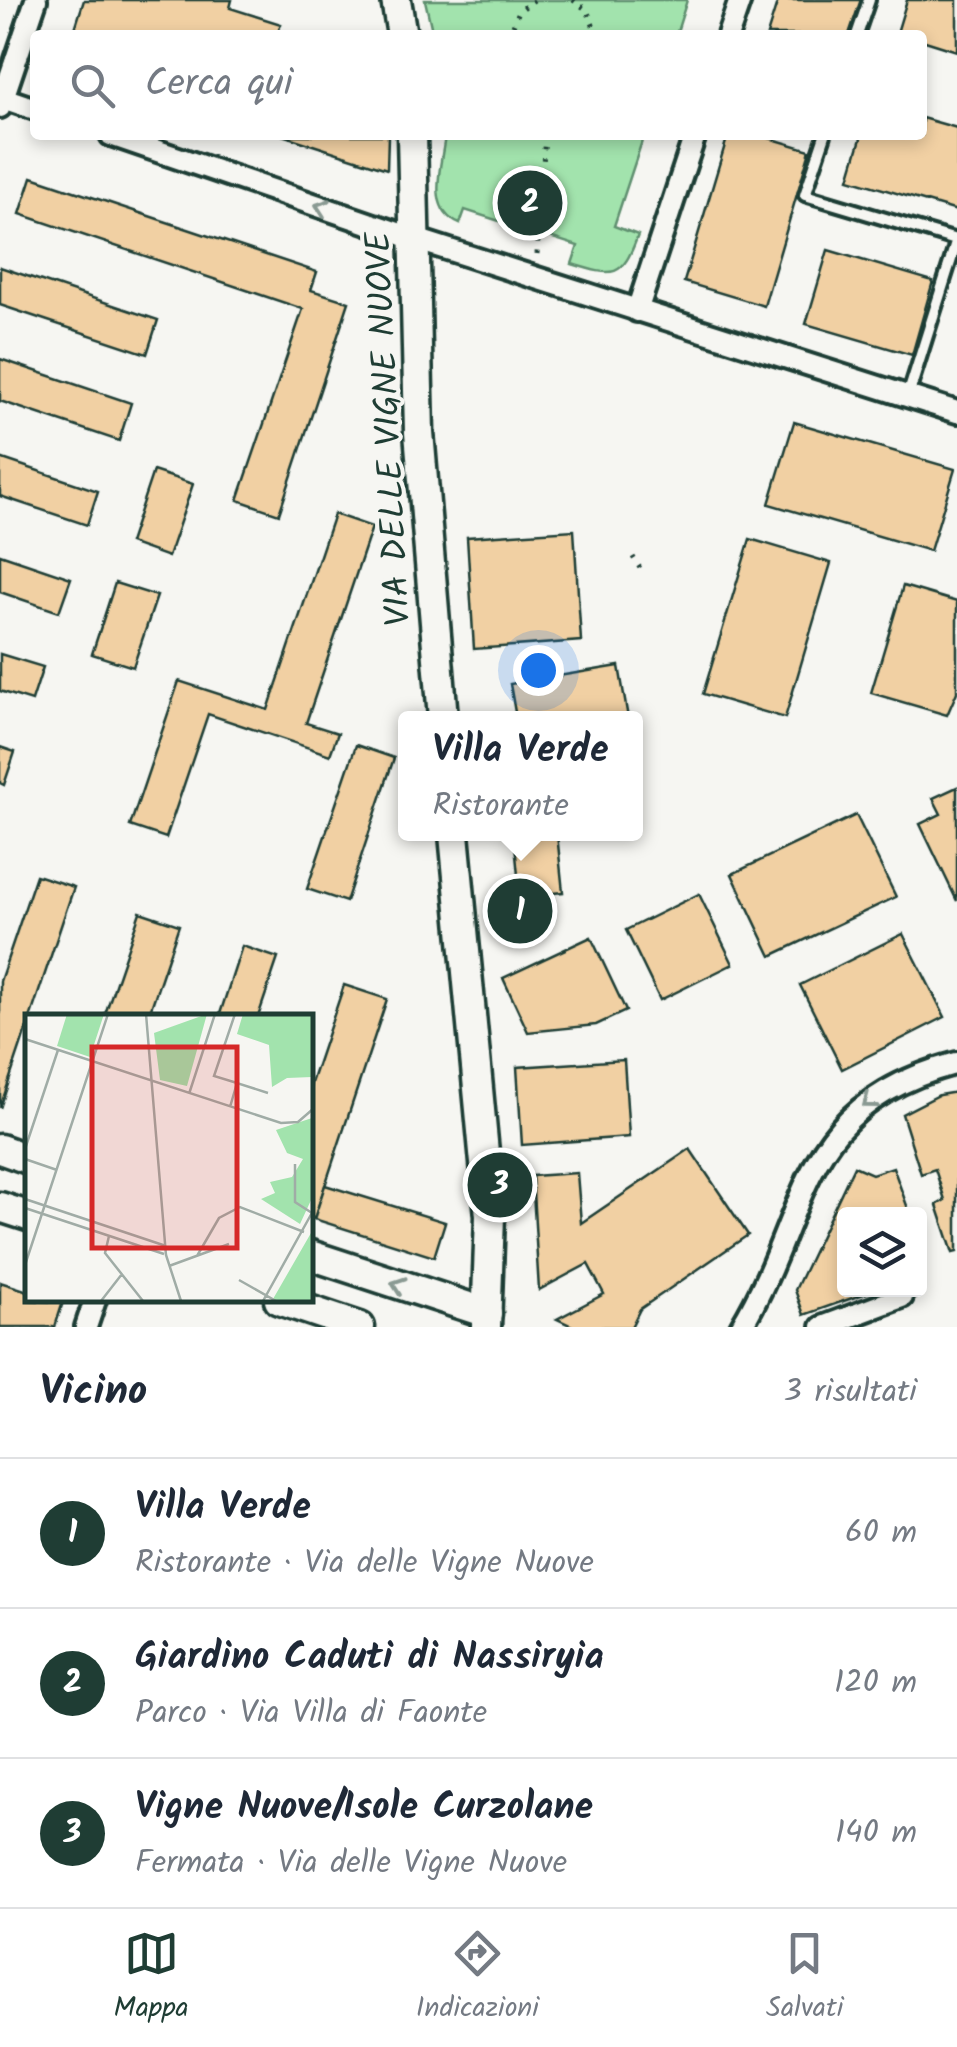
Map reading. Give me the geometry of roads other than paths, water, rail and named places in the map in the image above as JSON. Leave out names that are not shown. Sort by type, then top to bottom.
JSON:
[{"type":"street","points":[[30,108],[1,101],[36,0]]},
{"type":"street","points":[[396,0],[401,30]]},
{"type":"street","points":[[730,30],[740,0]]},
{"type":"street","points":[[126,140],[415,239],[957,412]]},
{"type":"street","name":"VIA DELLE VIGNE NUOVE","points":[[412,140],[421,479],[442,711]]},
{"type":"street","points":[[636,310],[693,140]]},
{"type":"street","points":[[312,1255],[486,1320],[490,1216],[455,841]]},
{"type":"street","points":[[740,1327],[759,1292],[800,1188],[831,1138],[856,1112],[889,1088],[957,1062]]},
{"type":"street","points":[[0,1149],[25,1157]]},
{"type":"street","points":[[0,1207],[25,1215]]},
{"type":"street","points":[[822,1327],[902,1297]]},
{"type":"street","points":[[86,1327],[94,1302]]},
{"type":"street","points":[[285,1302],[360,1327]]},
{"type":"lane","points":[[859,30],[869,0]]},
{"type":"lane","points":[[822,140],[805,196],[956,240],[908,396]]},
{"type":"place","name":"Giardino Caduti di Nassiryia","points":[[530,203]]},
{"type":"place","name":"Villa Verde","points":[[520,911]]},
{"type":"place","name":"Vigne Nuove/Isole Curzolane","points":[[500,1185]]}]
